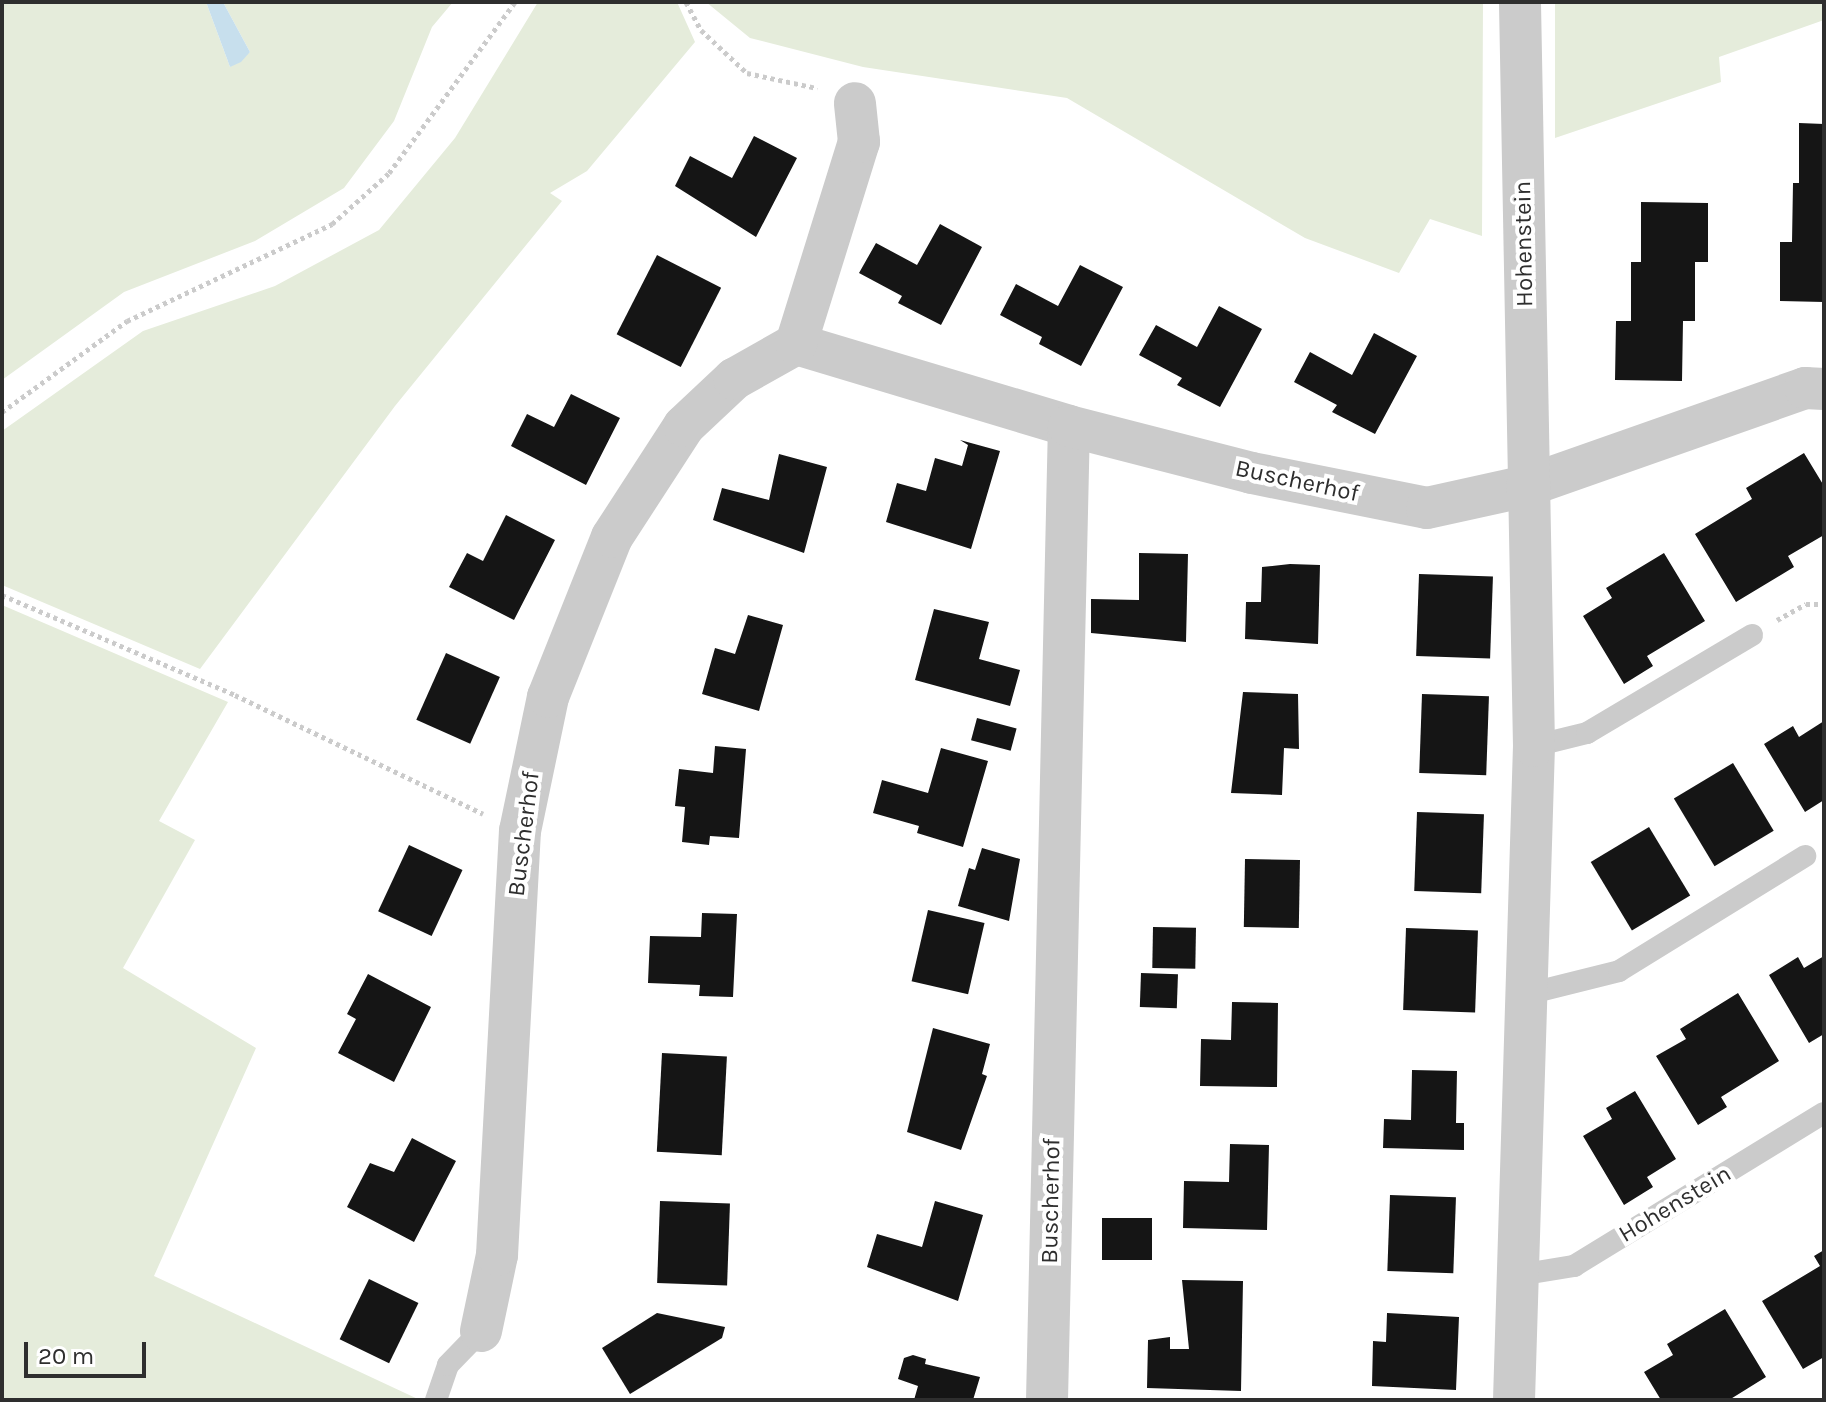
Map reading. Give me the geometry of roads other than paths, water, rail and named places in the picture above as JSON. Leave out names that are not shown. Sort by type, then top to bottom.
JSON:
[{"type":"street","name":"Hohenstein","points":[[1514,1400],[1523,995],[1534,746],[1520,2]]},
{"type":"street","points":[[796,344],[859,142],[855,103]]},
{"type":"street","name":"Buscherhof","points":[[481,1331],[497,1255],[520,831],[548,697],[612,537],[684,426],[734,379],[796,344],[1069,426],[1252,473],[1427,508],[1527,486]]},
{"type":"street","points":[[1527,486],[1805,388],[1824,389]]},
{"type":"street","name":"Buscherhof","points":[[1047,1400],[1069,426]]},
{"type":"lane","points":[[1534,746],[1587,733],[1752,635]]},
{"type":"lane","points":[[1523,995],[1619,971],[1805,856]]},
{"type":"lane","name":"Hohenstein","points":[[1518,1275],[1574,1266],[1824,1113]]},
{"type":"lane","name":"Buscherhof","points":[[436,1400],[448,1365],[481,1331]]},
{"type":"water","points":[[206,2],[223,2],[250,52],[241,62],[230,67]]}]
